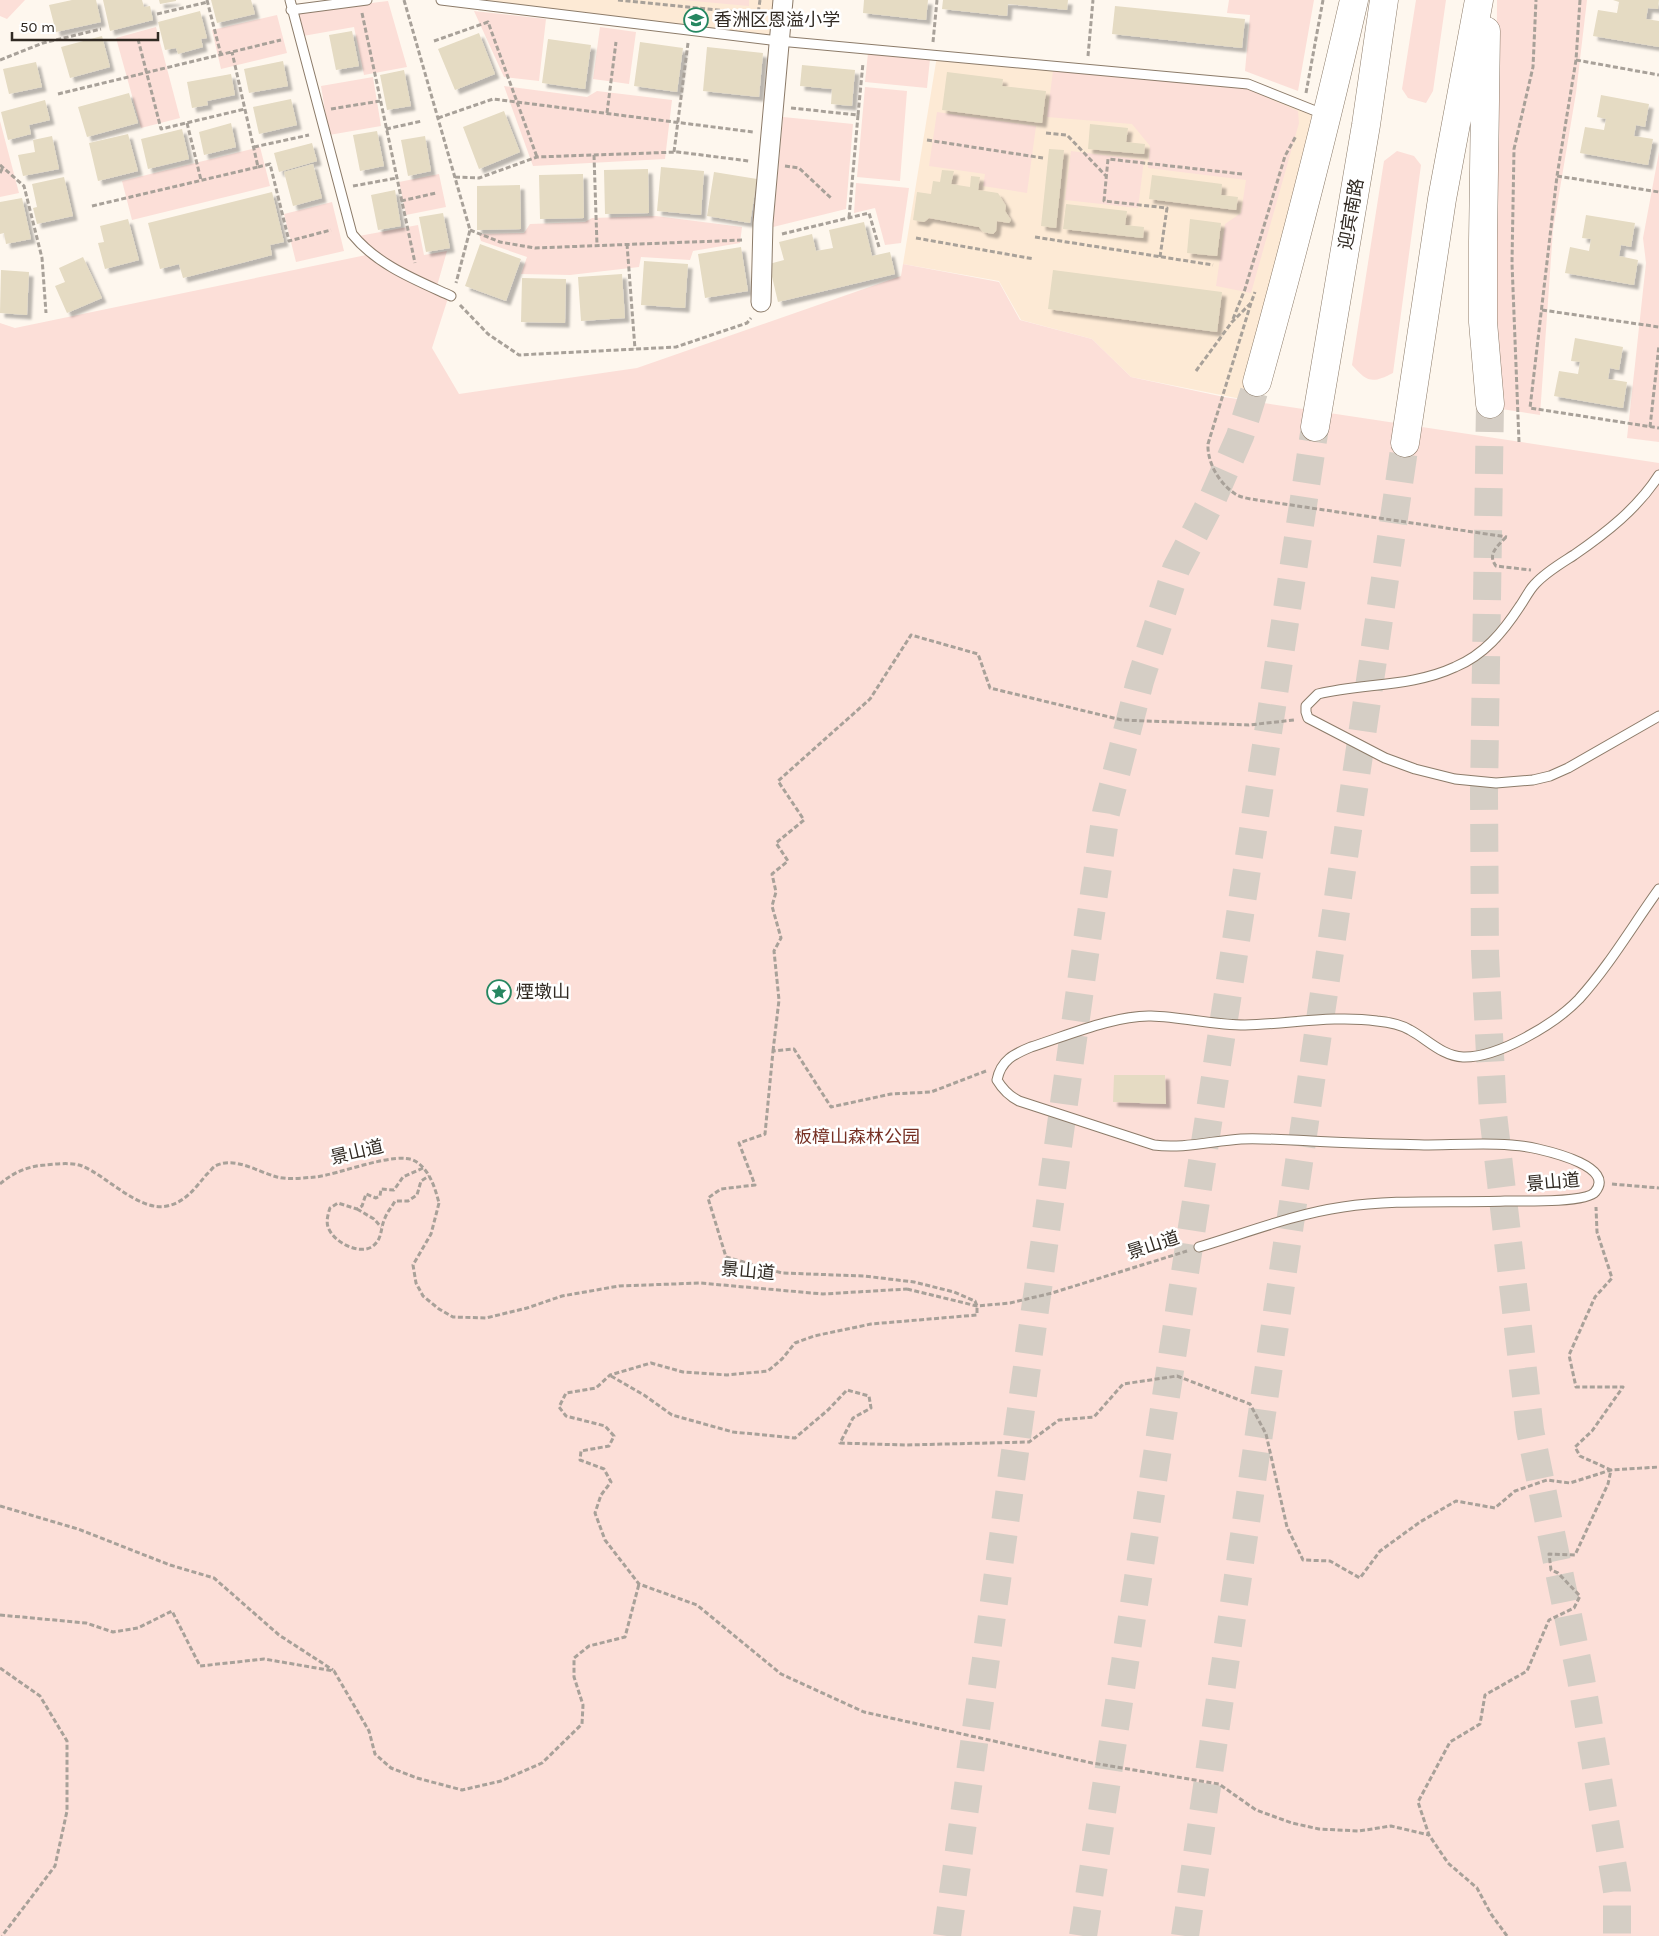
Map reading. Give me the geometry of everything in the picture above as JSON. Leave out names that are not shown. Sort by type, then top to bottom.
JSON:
[{"type":"main road","points":[[1257,382],[1292,254],[1314,117],[1354,0]]},
{"type":"main road","name":"迎宾南路","points":[[1315,427],[1357,180],[1384,0]]},
{"type":"main road","points":[[1405,443],[1442,199],[1479,0]]},
{"type":"main road","points":[[1487,0],[1482,241],[1484,322],[1490,404]]},
{"type":"street","points":[[761,302],[768,164],[783,0]]},
{"type":"lane","points":[[290,0],[352,234],[363,248],[405,275],[451,296]]},
{"type":"lane","points":[[292,10],[363,0]]},
{"type":"lane","points":[[441,0],[779,41],[1248,84],[1302,107],[1314,117]]},
{"type":"lane","points":[[1659,475],[1643,498],[1626,515],[1575,554],[1549,571],[1533,586],[1489,646],[1472,659],[1454,668],[1422,679],[1318,694],[1306,706],[1308,718],[1385,758],[1455,779],[1496,783],[1533,780],[1550,776],[1568,768],[1659,716]]},
{"type":"lane","points":[[1597,1187],[1597,1176],[1587,1166],[1569,1156],[1526,1146],[1267,1139],[1171,1146],[1154,1144],[1011,1097],[997,1080],[1001,1066],[1018,1053],[1116,1020],[1152,1016],[1214,1024],[1353,1019],[1377,1021],[1408,1028],[1436,1048],[1449,1054],[1462,1057],[1498,1050],[1518,1042],[1550,1022],[1577,1000],[1592,983],[1659,889]]},
{"type":"lane","name":"景山道","points":[[1200,1247],[1305,1215],[1342,1207],[1379,1204],[1556,1200],[1590,1195],[1597,1187]]},
{"type":"path","points":[[363,0],[380,101],[418,281]]},
{"type":"path","points":[[404,0],[470,230],[451,296],[488,334],[519,355],[676,347],[748,323],[761,302]]},
{"type":"path","points":[[618,0],[758,14],[760,0]]},
{"type":"path","points":[[932,55],[937,0]]},
{"type":"path","points":[[1087,69],[1093,0]]},
{"type":"path","points":[[1302,107],[1312,68],[1323,0]]},
{"type":"path","points":[[1519,442],[1512,263],[1514,149],[1532,67],[1536,0]]},
{"type":"path","points":[[1580,0],[1576,60],[1557,176],[1530,408],[1659,428]]},
{"type":"path","points":[[157,14],[208,1],[221,55]]},
{"type":"path","points":[[434,41],[488,22],[537,157]]},
{"type":"path","points":[[0,60],[43,43],[101,29]]},
{"type":"path","points":[[674,152],[690,30]]},
{"type":"path","points":[[138,39],[161,129],[245,110]]},
{"type":"path","points":[[58,94],[281,40]]},
{"type":"path","points":[[607,113],[616,42]]},
{"type":"path","points":[[849,218],[864,49]]},
{"type":"path","points":[[232,52],[258,167]]},
{"type":"path","points":[[1576,60],[1659,75]]},
{"type":"path","points":[[438,118],[494,98],[771,134]]},
{"type":"path","points":[[319,111],[380,101]]},
{"type":"path","points":[[773,106],[858,114]]},
{"type":"path","points":[[1298,142],[1314,117]]},
{"type":"path","points":[[1232,322],[1245,289],[1285,156],[1314,117]]},
{"type":"path","points":[[386,129],[422,121]]},
{"type":"path","points":[[187,124],[201,180]]},
{"type":"path","points":[[1046,133],[1067,135],[1106,177]]},
{"type":"path","points":[[254,148],[309,134]]},
{"type":"path","points":[[928,140],[1043,158]]},
{"type":"path","points":[[455,177],[479,178],[537,157],[674,152],[799,168],[832,199]]},
{"type":"path","points":[[594,155],[597,246]]},
{"type":"path","points":[[1160,257],[1167,208],[1104,201],[1108,159],[1242,174]]},
{"type":"path","points":[[92,206],[270,164],[288,241],[331,230]]},
{"type":"path","points":[[0,173],[1,166]]},
{"type":"path","points":[[1,166],[24,186],[42,258],[46,313]]},
{"type":"path","points":[[1557,176],[1659,192]]},
{"type":"path","points":[[340,189],[396,178]]},
{"type":"path","points":[[401,201],[436,193]]},
{"type":"path","points":[[470,230],[500,242],[536,248],[763,239],[869,213],[878,246]]},
{"type":"path","points":[[1035,237],[1213,265]]},
{"type":"path","points":[[916,238],[1034,259]]},
{"type":"path","points":[[627,244],[635,349]]},
{"type":"path","points":[[1257,287],[1208,444],[1211,464],[1224,484],[1238,495],[1257,500],[1507,537],[1492,553],[1491,560],[1496,566],[1549,571]]},
{"type":"path","points":[[1196,371],[1232,322],[1251,303]]},
{"type":"path","points":[[1542,310],[1659,327]]},
{"type":"path","points":[[1650,427],[1659,346]]},
{"type":"path","points":[[1308,718],[1249,725],[1122,720],[990,688],[978,654],[911,635],[870,699],[778,781],[804,820],[776,843],[788,861],[772,874],[776,892],[772,906],[781,938],[774,951],[779,1000],[772,1050],[765,1134],[739,1143],[755,1185],[721,1189],[708,1198],[726,1257],[782,1272],[864,1276],[914,1282],[954,1292],[975,1301],[977,1315],[871,1324],[814,1336],[795,1343],[782,1359],[768,1371],[727,1375],[683,1372],[651,1363],[610,1375],[596,1388],[566,1393],[559,1407],[566,1416],[605,1426],[614,1436],[609,1446],[581,1451],[580,1460],[604,1469],[610,1482],[601,1496],[596,1512],[605,1540],[639,1584],[697,1605],[781,1674],[864,1712],[1092,1763],[1219,1784],[1256,1810],[1292,1823],[1319,1829],[1359,1831],[1390,1826],[1429,1835]]},
{"type":"path","points":[[772,1050],[794,1049],[831,1107],[892,1094],[931,1092],[1001,1066]]},
{"type":"path","name":"景山道","points":[[0,1184],[21,1170],[62,1164],[81,1165],[132,1197],[146,1204],[164,1207],[180,1202],[195,1189],[214,1167],[229,1162],[278,1177],[324,1176],[382,1161],[414,1160],[429,1176],[439,1203],[431,1234],[413,1265],[416,1283],[423,1296],[439,1309],[453,1316],[486,1318],[527,1308],[562,1296],[618,1286],[700,1283],[823,1294],[907,1289],[977,1306],[1010,1303],[1052,1293],[1200,1247]]},
{"type":"path","points":[[357,1209],[362,1206],[366,1194],[376,1198],[380,1196],[381,1189],[394,1190],[403,1177],[423,1168]]},
{"type":"path","points":[[382,1227],[374,1219],[357,1209],[338,1203],[330,1208],[327,1218],[328,1227],[335,1239],[344,1245],[356,1248],[371,1248],[380,1240],[385,1216],[396,1201],[408,1200],[417,1195],[421,1181],[429,1176]]},
{"type":"path","points":[[1597,1187],[1597,1232],[1612,1278],[1594,1297],[1569,1356],[1576,1387],[1624,1387],[1592,1431],[1575,1447],[1580,1456],[1610,1470]]},
{"type":"path","name":"景山道","points":[[1597,1187],[1659,1188]]},
{"type":"path","points":[[610,1375],[644,1394],[672,1415],[733,1432],[795,1438],[828,1410],[847,1390],[869,1396],[871,1408],[853,1418],[840,1443],[905,1445],[1029,1442],[1059,1420],[1094,1417],[1123,1384],[1177,1376],[1250,1404],[1266,1434],[1287,1527],[1303,1560],[1330,1561],[1360,1578],[1380,1551],[1420,1522],[1456,1501],[1495,1508],[1515,1491],[1547,1480],[1570,1483],[1610,1470],[1659,1467]]},
{"type":"path","points":[[1507,1936],[1491,1914],[1477,1888],[1448,1864],[1429,1835],[1418,1802],[1450,1742],[1480,1724],[1485,1695],[1527,1671],[1549,1620],[1574,1608],[1580,1596],[1558,1573],[1551,1570],[1549,1554],[1575,1554],[1608,1484],[1610,1470]]},
{"type":"path","points":[[0,1506],[78,1529],[170,1565],[214,1578],[279,1635],[334,1671],[369,1731],[375,1754],[391,1768],[417,1778],[462,1790],[501,1780],[542,1763],[582,1724],[583,1705],[574,1677],[574,1658],[589,1646],[625,1637],[639,1584]]},
{"type":"path","points":[[0,1615],[86,1623],[113,1632],[138,1628],[172,1611],[200,1666],[264,1659],[334,1671]]},
{"type":"path","points":[[0,1668],[40,1696],[67,1741],[66,1811],[55,1866],[2,1936]]},
{"type":"shaded area","name":"香洲区恩溢小学","points":[[447,0],[782,0],[778,40]]},
{"type":"shaded area","points":[[937,56],[1248,85],[1327,116],[1251,401],[1131,377],[1092,339],[1021,320],[999,281],[903,264]]},
{"type":"green space","points":[[0,0],[25,0],[7,19],[0,16]]},
{"type":"green space","points":[[683,0],[749,0],[749,6]]},
{"type":"green space","points":[[1229,0],[1314,0],[1298,91],[1245,71],[1250,15],[1227,13]]},
{"type":"green space","points":[[1416,0],[1446,0],[1433,91],[1426,103],[1408,98],[1402,89]]},
{"type":"green space","points":[[1497,0],[1587,0],[1576,93],[1553,230],[1540,415],[1495,408]]},
{"type":"green space","points":[[388,1],[407,67],[364,75],[354,27],[303,36],[296,12]]},
{"type":"green space","points":[[474,11],[546,19],[539,81],[504,77]]},
{"type":"green space","points":[[277,15],[287,53],[221,69],[212,30]]},
{"type":"green space","points":[[156,27],[180,118],[141,128],[116,38]]},
{"type":"green space","points":[[600,27],[636,32],[629,84],[593,79]]},
{"type":"green space","points":[[868,53],[930,59],[927,88],[865,82]]},
{"type":"green space","points":[[1053,71],[1247,89],[1298,111],[1299,123],[1251,293],[1216,286],[1225,224],[1241,213],[1246,180],[1148,168],[1150,146],[1132,124],[1047,117]]},
{"type":"green space","points":[[373,77],[381,126],[329,135],[321,86]]},
{"type":"green space","points":[[504,86],[587,97],[597,91],[672,100],[665,159],[533,166]]},
{"type":"green space","points":[[865,87],[907,91],[900,181],[857,177]]},
{"type":"green space","points":[[937,112],[1036,126],[1027,193],[983,186],[985,174],[929,166]]},
{"type":"green space","points":[[783,117],[853,124],[846,209],[773,227]]},
{"type":"green space","points":[[0,121],[19,193],[0,197]]},
{"type":"green space","points":[[260,147],[270,186],[132,220],[122,181]]},
{"type":"green space","points":[[1071,151],[1144,160],[1138,208],[1065,200]]},
{"type":"green space","points":[[1397,151],[1414,156],[1421,165],[1393,373],[1380,379],[1370,380],[1352,365],[1384,161]]},
{"type":"green space","points":[[1659,152],[1659,442],[1627,438],[1646,263],[1643,238]]},
{"type":"green space","points":[[439,174],[446,207],[406,215],[399,182]]},
{"type":"green space","points":[[856,183],[909,188],[901,243],[885,245],[875,208],[854,213]]},
{"type":"green space","points":[[332,202],[344,251],[296,262],[284,214]]},
{"type":"green space","points":[[656,216],[742,227],[740,243],[693,251],[690,260],[641,257],[639,267],[570,275],[521,274],[527,257],[481,241],[479,234],[524,233],[530,224],[585,222],[592,218]]},
{"type":"green space","points":[[418,225],[424,255],[447,251],[437,286],[393,266],[373,252],[359,236]]},
{"type":"green space","name":"板樟山森林公园","points":[[371,254],[449,295],[432,348],[459,394],[637,368],[901,276],[903,264],[999,282],[1020,320],[1092,339],[1131,377],[1224,397],[1659,463],[1659,1936],[0,1936],[0,323],[15,328]]},
{"type":"building","points":[[72,0],[96,0],[101,22],[56,32],[49,5]]},
{"type":"building","points":[[103,0],[142,0],[144,7],[150,6],[153,20],[110,31]]},
{"type":"building","points":[[159,0],[176,0],[176,1],[160,4]]},
{"type":"building","points":[[211,0],[251,0],[255,14],[217,23]]},
{"type":"building","points":[[864,0],[928,0],[926,20],[863,13]]},
{"type":"building","points":[[943,0],[1068,0],[1067,10],[1008,4],[1007,16],[942,9]]},
{"type":"building","points":[[1613,0],[1659,0],[1658,9],[1648,8],[1646,19],[1659,21],[1659,47],[1593,36],[1598,10],[1617,13],[1619,2]]},
{"type":"building","points":[[1115,6],[1245,19],[1242,48],[1112,34]]},
{"type":"building","points":[[200,11],[207,38],[201,39],[203,47],[178,54],[176,48],[165,50],[158,22]]},
{"type":"building","points":[[352,31],[359,66],[336,70],[329,35]]},
{"type":"building","points":[[479,33],[495,74],[455,90],[438,49]]},
{"type":"building","points":[[102,36],[110,67],[70,78],[61,47]]},
{"type":"building","points":[[548,39],[591,45],[585,89],[542,83]]},
{"type":"building","points":[[640,42],[683,48],[677,92],[634,86]]},
{"type":"building","points":[[707,47],[763,53],[759,97],[703,91]]},
{"type":"building","points":[[283,61],[288,86],[249,93],[244,69]]},
{"type":"building","points":[[36,62],[42,87],[9,94],[3,69]]},
{"type":"building","points":[[802,65],[855,70],[852,106],[831,104],[832,89],[800,86]]},
{"type":"building","points":[[404,70],[411,106],[387,110],[380,75]]},
{"type":"building","points":[[947,72],[1003,79],[1002,86],[1046,91],[1042,123],[942,110]]},
{"type":"building","points":[[231,74],[235,95],[207,101],[208,105],[192,108],[187,82]]},
{"type":"building","points":[[129,93],[138,123],[87,137],[78,107]]},
{"type":"building","points":[[1601,95],[1649,104],[1645,127],[1636,125],[1634,136],[1653,139],[1648,165],[1580,153],[1585,127],[1604,130],[1606,119],[1597,117]]},
{"type":"building","points":[[291,99],[297,125],[259,134],[253,107]]},
{"type":"building","points":[[45,100],[50,120],[29,125],[31,134],[8,140],[1,112]]},
{"type":"building","points":[[504,111],[520,152],[479,169],[463,127]]},
{"type":"building","points":[[231,123],[236,147],[204,155],[199,132]]},
{"type":"building","points":[[1090,124],[1128,128],[1126,142],[1145,144],[1144,154],[1088,149]]},
{"type":"building","points":[[182,129],[189,159],[148,169],[141,139]]},
{"type":"building","points":[[377,131],[384,166],[360,171],[353,135]]},
{"type":"building","points":[[128,134],[138,171],[98,181],[89,143]]},
{"type":"building","points":[[52,136],[59,169],[23,176],[18,155],[35,152],[33,140]]},
{"type":"building","points":[[425,136],[431,171],[408,176],[401,140]]},
{"type":"building","points":[[312,143],[317,161],[279,172],[274,153]]},
{"type":"building","points":[[1049,149],[1064,150],[1056,228],[1041,226]]},
{"type":"building","points":[[313,164],[322,198],[293,206],[284,172]]},
{"type":"building","points":[[661,167],[704,171],[701,215],[657,211]]},
{"type":"building","points":[[648,169],[649,213],[605,214],[604,170]]},
{"type":"building","points":[[942,170],[954,171],[951,184],[970,187],[971,176],[980,177],[978,190],[998,193],[1006,206],[1005,211],[1011,220],[1009,223],[997,221],[996,231],[993,234],[983,232],[979,227],[929,218],[924,222],[913,220],[917,192],[931,194],[933,181],[940,182]]},
{"type":"building","points":[[714,172],[757,179],[750,223],[707,216]]},
{"type":"building","points":[[583,174],[584,218],[540,219],[539,175]]},
{"type":"building","points":[[1152,175],[1222,184],[1221,195],[1238,197],[1236,210],[1149,199]]},
{"type":"building","points":[[64,177],[73,216],[37,224],[33,208],[37,207],[32,184]]},
{"type":"building","points":[[520,185],[521,229],[477,230],[477,186]]},
{"type":"building","points":[[395,190],[401,226],[378,230],[371,195]]},
{"type":"building","points":[[272,192],[284,242],[270,245],[272,255],[183,278],[179,264],[160,269],[148,223]]},
{"type":"building","points":[[22,198],[31,239],[6,244],[4,233],[0,234],[0,202]]},
{"type":"building","points":[[1066,204],[1127,211],[1125,225],[1144,227],[1143,238],[1063,229]]},
{"type":"building","points":[[443,213],[450,248],[426,252],[419,217]]},
{"type":"building","points":[[1586,215],[1635,223],[1631,247],[1621,245],[1619,256],[1638,260],[1634,285],[1565,273],[1570,247],[1589,251],[1591,239],[1582,238]]},
{"type":"building","points":[[128,219],[139,260],[105,269],[98,243],[104,242],[100,226]]},
{"type":"building","points":[[1190,219],[1221,223],[1217,256],[1187,253]]},
{"type":"building","points":[[864,222],[872,256],[890,252],[895,274],[778,302],[769,264],[784,260],[779,242],[812,234],[816,251],[833,248],[829,230]]},
{"type":"building","points":[[480,244],[521,259],[506,301],[465,286]]},
{"type":"building","points":[[741,247],[748,291],[705,298],[698,254]]},
{"type":"building","points":[[83,257],[102,298],[67,313],[55,286],[65,282],[59,268]]},
{"type":"building","points":[[644,261],[688,264],[685,308],[641,305]]},
{"type":"building","points":[[1,270],[29,272],[27,315],[0,313]]},
{"type":"building","points":[[1053,270],[1222,292],[1217,332],[1048,309]]},
{"type":"building","points":[[622,274],[625,318],[581,321],[578,277]]},
{"type":"building","points":[[522,278],[566,279],[565,323],[521,322]]},
{"type":"building","points":[[1575,338],[1623,347],[1619,370],[1610,368],[1608,379],[1627,382],[1623,408],[1554,396],[1559,371],[1578,374],[1580,362],[1571,361]]},
{"type":"building","points":[[1114,1075],[1165,1075],[1166,1104],[1113,1102]]},
{"type":"tunnel","points":[[947,1936],[1106,813],[1140,681],[1176,569],[1212,500],[1240,436],[1257,382]]},
{"type":"tunnel","points":[[1490,404],[1484,793],[1485,955],[1493,1114],[1530,1430],[1581,1679],[1617,1891],[1617,1936]]},
{"type":"tunnel","points":[[1083,1936],[1315,427]]},
{"type":"tunnel","points":[[1185,1936],[1405,443]]},
{"type":"place","name":"香洲区恩溢小学","points":[[696,20]]},
{"type":"place","name":"煙墩山","points":[[499,992]]}]
